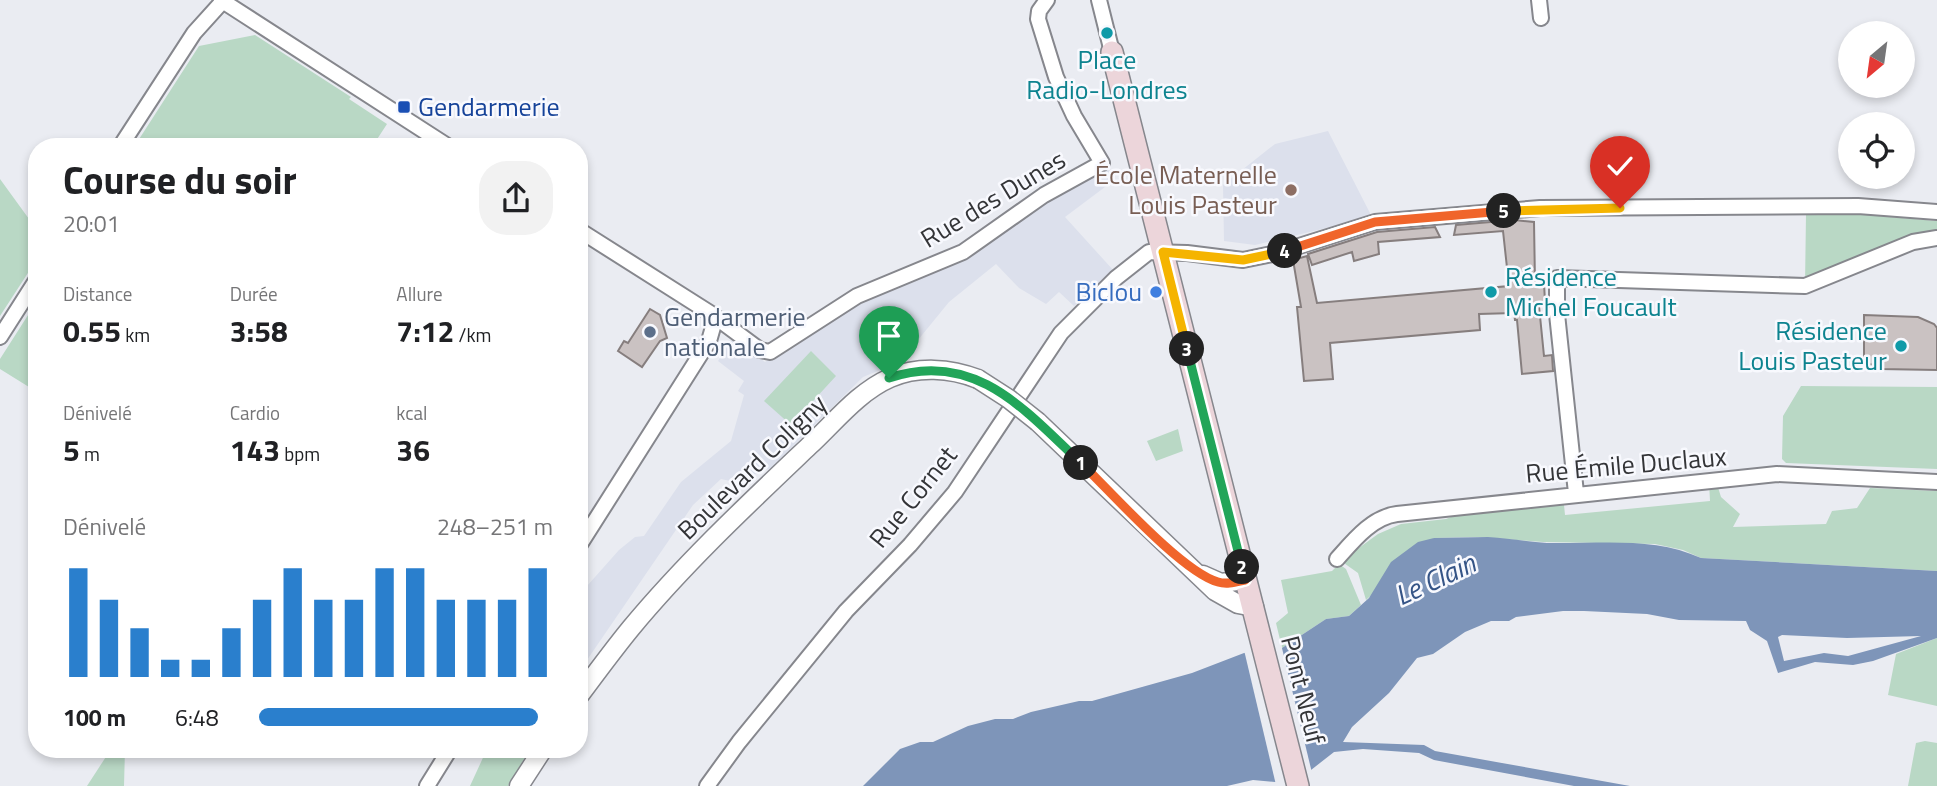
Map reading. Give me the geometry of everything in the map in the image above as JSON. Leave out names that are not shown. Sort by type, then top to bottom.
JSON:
[{"type":"main road","name":"Pont Neuf","points":[[1112,51],[1298,786]]},
{"type":"street","name":"Rue des Dunes","points":[[715,320],[760,350],[769,352],[857,296],[962,252],[1044,195],[1102,163],[1074,116],[1056,77],[1038,19],[1047,0]]},
{"type":"street","points":[[1099,0],[1112,51]]},
{"type":"street","points":[[1539,0],[1541,18]]},
{"type":"street","points":[[126,138],[194,33],[221,1],[435,138]]},
{"type":"street","points":[[1163,252],[1243,260],[1277,253],[1375,222],[1540,208],[1858,206],[1937,212]]},
{"type":"street","points":[[588,236],[709,313],[715,320],[709,341],[588,532]]},
{"type":"street","points":[[1576,493],[1557,314],[1557,278],[1805,286],[1913,242],[1937,238]]},
{"type":"street","name":"Rue Cornet","points":[[706,786],[846,611],[910,545],[955,492],[1061,333],[1082,310],[1144,255],[1149,252],[1163,252]]},
{"type":"street","points":[[0,337],[28,293]]},
{"type":"street","name":"Boulevard Coligny","points":[[588,684],[630,628],[662,593],[767,486],[865,393],[889,378],[920,370],[952,371],[978,379],[1009,399],[1038,422],[1222,597],[1257,617]]},
{"type":"street","name":"Rue Émile Duclaux","points":[[1337,559],[1384,516],[1576,493],[1777,474],[1937,482]]},
{"type":"street","name":"Boulevard Coligny","points":[[1191,568],[1221,583],[1245,580]]},
{"type":"street","points":[[427,786],[444,758]]},
{"type":"street","points":[[519,786],[537,758]]},
{"type":"shaded area","name":"École Maternelle Louis Pasteur","points":[[1328,131],[1372,217],[1255,245],[1224,241],[1223,185],[1275,144]]},
{"type":"shaded area","points":[[1110,161],[1109,184],[1065,217],[1114,271],[1074,306],[1059,292],[1046,304],[1019,288],[996,264],[949,302],[900,362],[863,377],[771,468],[735,482],[721,479],[693,505],[588,659],[588,585],[619,550],[635,537],[644,536],[681,482],[731,441],[744,395],[738,391],[744,381],[718,361],[733,338],[765,362],[856,302],[934,269],[1052,194]]},
{"type":"green space","points":[[255,35],[351,97],[349,99],[387,124],[378,138],[140,138],[199,46]]},
{"type":"green space","points":[[0,179],[28,218],[28,273],[0,316]]},
{"type":"green space","points":[[1806,214],[1856,214],[1937,221],[1937,238],[1805,286]]},
{"type":"green space","points":[[28,315],[28,386],[0,369],[0,359]]},
{"type":"green space","points":[[811,351],[836,376],[791,425],[764,401]]},
{"type":"green space","points":[[1801,386],[1937,387],[1937,469],[1786,463],[1782,459],[1783,416]]},
{"type":"green space","points":[[1178,429],[1183,451],[1156,461],[1147,441]]},
{"type":"green space","points":[[1716,481],[1721,497],[1740,514],[1733,527],[1826,524],[1832,511],[1857,508],[1870,488],[1937,491],[1937,571],[1701,558],[1683,550],[1655,544],[1543,542],[1478,537],[1434,538],[1366,600],[1358,573],[1341,561],[1378,534],[1401,524],[1446,519],[1485,503],[1563,495],[1565,515],[1710,501],[1709,482]]},
{"type":"green space","points":[[1339,564],[1346,569],[1361,605],[1349,616],[1326,619],[1282,648],[1276,623],[1288,613],[1281,580],[1332,571]]},
{"type":"green space","points":[[1937,638],[1937,706],[1888,695],[1896,654]]},
{"type":"green space","points":[[1916,743],[1937,743],[1937,786],[1908,786]]},
{"type":"green space","points":[[105,758],[125,758],[124,786],[87,786]]},
{"type":"green space","points":[[483,758],[525,758],[508,786],[470,786]]},
{"type":"water","name":"Le Clain","points":[[1488,537],[1547,543],[1645,544],[1683,551],[1701,558],[1937,571],[1937,638],[1873,661],[1853,665],[1815,662],[1778,673],[1767,641],[1750,630],[1746,621],[1679,620],[1647,614],[1563,611],[1516,617],[1509,621],[1491,621],[1465,632],[1433,654],[1417,658],[1389,693],[1352,727],[1343,742],[1424,745],[1435,751],[1630,786],[1574,786],[1434,760],[1419,753],[1363,749],[1334,752],[1311,770],[1275,782],[1253,780],[1227,786],[863,786],[900,749],[920,742],[933,742],[968,726],[995,719],[1013,719],[1079,701],[1092,701],[1192,673],[1244,653],[1282,648],[1326,619],[1349,616],[1369,598],[1391,562],[1418,542],[1434,538]],"holes":[[[1921,636],[1848,656],[1824,653],[1784,661],[1778,637]]]},
{"type":"pier","points":[[1281,644],[1312,773],[1276,785],[1244,650]]},
{"type":"building","name":"Résidence Michel Foucault","points":[[1514,220],[1534,222],[1535,283],[1544,283],[1545,302],[1539,306],[1544,356],[1552,355],[1553,371],[1522,374],[1514,313],[1479,314],[1480,330],[1330,343],[1333,379],[1304,381],[1297,307],[1301,307],[1293,260],[1307,256],[1317,303],[1509,286],[1503,231],[1454,235],[1456,225]]},
{"type":"building","points":[[1435,227],[1440,237],[1378,242],[1379,254],[1354,261],[1352,252],[1312,265],[1308,254],[1377,232]]},
{"type":"building","name":"Gendarmerie nationale","points":[[650,309],[660,315],[667,338],[660,341],[642,367],[618,351],[624,341],[628,343]]},
{"type":"building","name":"Résidence Louis Pasteur","points":[[1864,315],[1918,317],[1934,324],[1937,328],[1937,370],[1881,369],[1881,365],[1864,364]]},
{"type":"place","name":"Place Radio-Londres","points":[[1107,33]]},
{"type":"place","name":"Gendarmerie","points":[[404,107]]},
{"type":"place","name":"École Maternelle Louis Pasteur","points":[[1291,190]]},
{"type":"place","name":"Biclou","points":[[1156,292]]},
{"type":"place","name":"Résidence Michel Foucault","points":[[1491,292]]},
{"type":"place","name":"Gendarmerie nationale","points":[[650,332]]},
{"type":"place","name":"Résidence Louis Pasteur","points":[[1901,346]]},
{"type":"route","points":[[889,378],[920,370],[952,371],[966,374],[994,388],[1038,422],[1191,568],[1221,583],[1245,580],[1163,252],[1243,260],[1277,253],[1375,222],[1540,208],[1620,208]]}]
